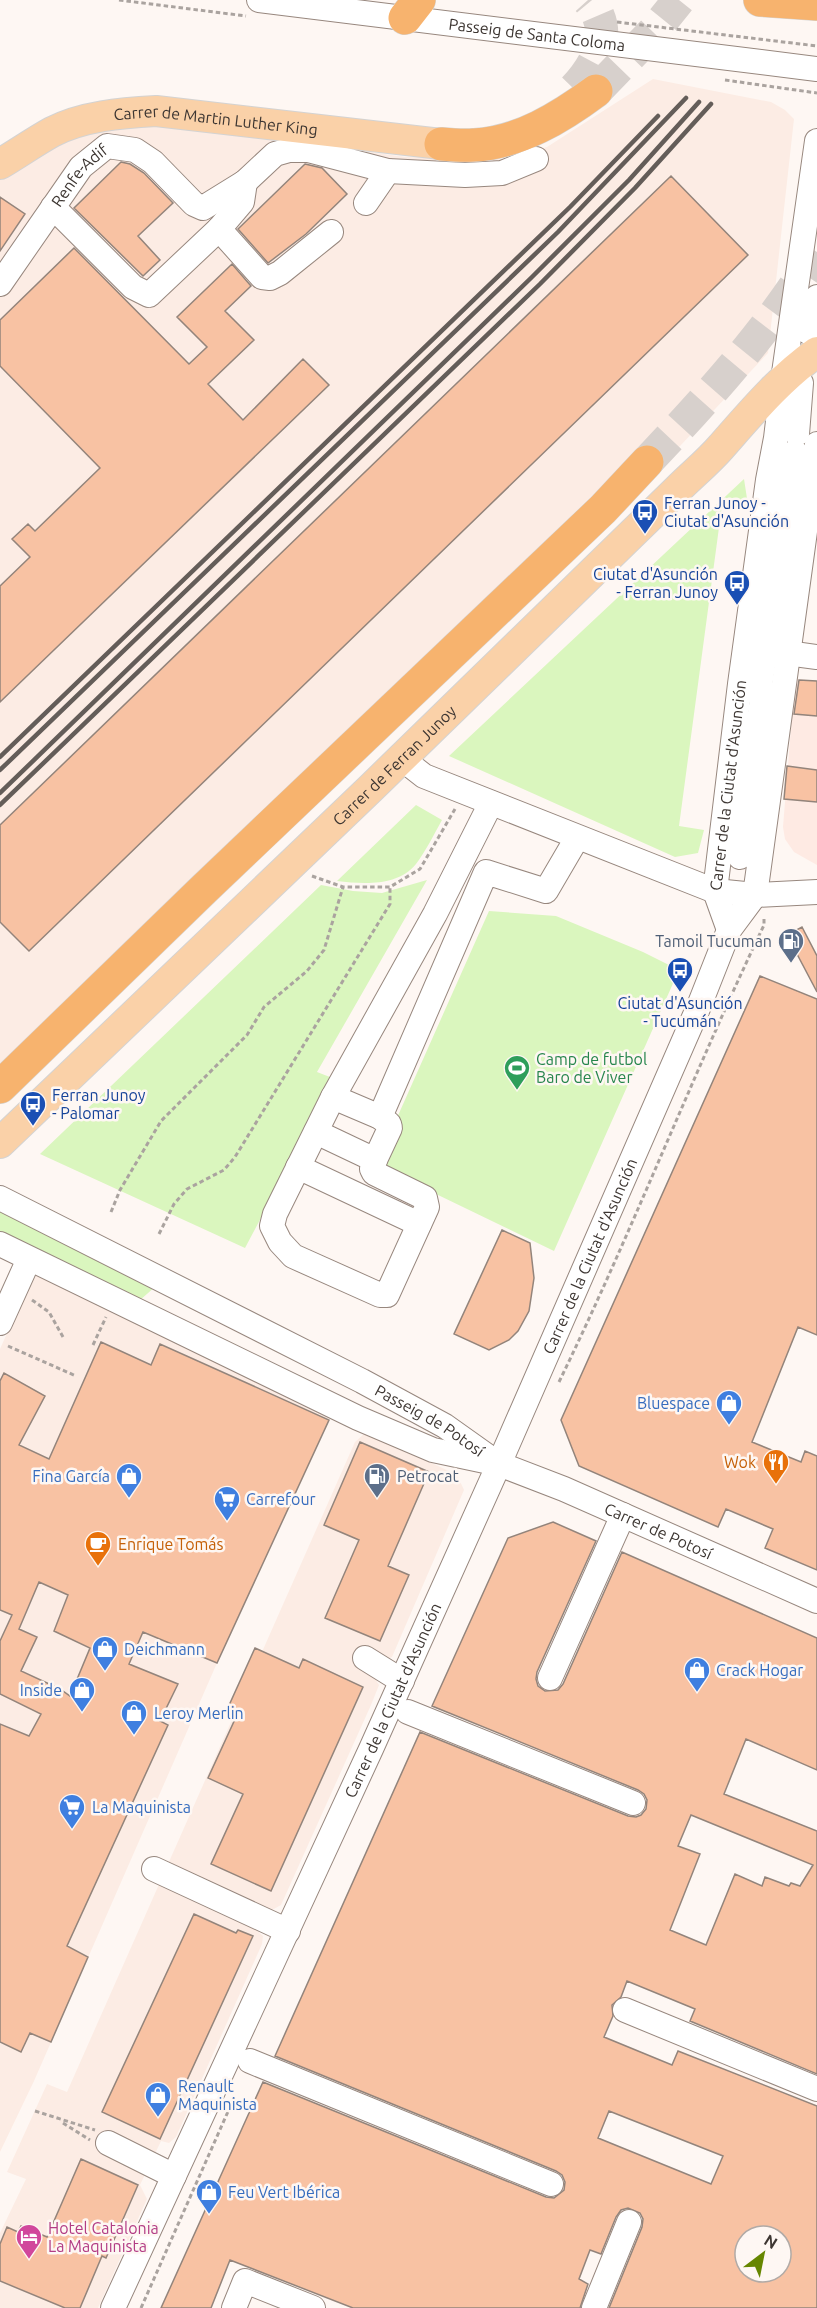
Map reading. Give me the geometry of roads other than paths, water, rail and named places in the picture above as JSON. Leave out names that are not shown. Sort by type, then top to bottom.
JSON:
[{"type":"highway","points":[[760,0],[817,4]]},
{"type":"highway","points":[[441,144],[536,113],[585,90]]},
{"type":"highway","points":[[0,1087],[603,509],[647,462]]},
{"type":"main road","name":"Carrer de Martin Luther King","points":[[0,164],[53,131],[86,120],[119,113],[156,111],[441,144]]},
{"type":"main road","name":"Carrer de Ferran Junoy","points":[[0,1143],[401,759],[722,446],[733,431],[794,385],[812,342]]},
{"type":"street","name":"Passeig de Santa Coloma","points":[[259,0],[412,9],[817,69]]},
{"type":"street","name":"Carrer de la Ciutat d'Asunción","points":[[755,895],[788,653],[803,443],[794,385],[817,141]]},
{"type":"street","name":"Renfe-Adif","points":[[0,284],[81,167],[107,146],[135,150],[153,162],[194,204],[202,208],[245,182]]},
{"type":"street","points":[[53,207],[133,287],[149,295],[219,229],[242,202],[245,182],[275,154],[289,150],[308,150],[388,171],[465,175],[502,173],[536,159]]},
{"type":"street","points":[[366,203],[388,171]]},
{"type":"street","points":[[219,229],[262,277],[270,278],[331,232]]},
{"type":"street","points":[[812,342],[817,297]]},
{"type":"street","points":[[722,446],[753,432],[803,443]]},
{"type":"street","name":"Carrer de la Ciutat d'Asunción","points":[[740,857],[762,699],[760,686],[803,443]]},
{"type":"street","name":"Carrer de la Ciutat d'Asunción","points":[[113,2308],[288,1931],[500,1464],[704,996],[729,930],[715,891],[768,480],[803,443]]},
{"type":"street","points":[[788,653],[817,657]]},
{"type":"street","points":[[401,759],[424,776],[715,891],[755,895],[817,892]]},
{"type":"street","points":[[333,1097],[387,1120],[390,1128],[372,1169],[374,1173],[425,1198],[423,1215],[387,1295],[380,1295],[293,1256],[280,1242],[273,1226],[279,1202],[333,1097],[435,914],[491,803]]},
{"type":"street","points":[[380,1117],[486,872],[546,891],[577,838]]},
{"type":"street","points":[[729,930],[755,895]]},
{"type":"street","points":[[316,1132],[375,1160]]},
{"type":"street","points":[[298,1167],[423,1215]]},
{"type":"street","name":"Passeig de Potosí","points":[[0,1198],[362,1381],[445,1426],[500,1464]]},
{"type":"street","name":"Passeig de Potosí","points":[[0,1244],[358,1418],[433,1450],[500,1464]]},
{"type":"street","points":[[0,1323],[29,1259]]},
{"type":"street","name":"Carrer de Potosí","points":[[500,1464],[816,1598]]},
{"type":"street","points":[[550,1678],[623,1515]]},
{"type":"street","points":[[364,1658],[402,1681]]},
{"type":"street","points":[[408,1712],[633,1803]]},
{"type":"street","points":[[154,1869],[288,1931]]},
{"type":"street","points":[[625,2010],[817,2089]]},
{"type":"street","points":[[250,2061],[550,2184]]},
{"type":"street","points":[[108,2143],[174,2176]]},
{"type":"street","points":[[594,2308],[629,2222]]},
{"type":"street","points":[[234,2308],[245,2281],[313,2308]]},
{"type":"tunnel","points":[[574,89],[596,58],[602,35],[601,23],[588,0]]},
{"type":"tunnel","points":[[596,91],[654,31],[679,0]]},
{"type":"tunnel","points":[[647,462],[716,387],[759,335],[817,252]]},
{"type":"railway","points":[[0,770],[558,232],[686,98]]},
{"type":"railway","points":[[0,793],[532,277],[629,180],[699,102]]},
{"type":"railway","points":[[0,805],[540,284],[635,188],[711,104]]},
{"type":"railway","points":[[0,757],[570,207],[658,116]]},
{"type":"place","name":"Ferran Junoy - Ciutat d'Asunción","points":[[645,535]]},
{"type":"place","name":"Ciutat d'Asunción - Ferran Junoy","points":[[737,606]]},
{"type":"place","name":"Tamoil Tucuman","points":[[791,964]]},
{"type":"place","name":"Ciutat d'Asunción - Tucumán","points":[[680,993]]},
{"type":"place","name":"Camp de futbol Baro de Viver","points":[[517,1091]]},
{"type":"place","name":"Ferran Junoy - Palomar","points":[[33,1127]]},
{"type":"place","name":"Bluespace","points":[[729,1426]]},
{"type":"place","name":"Wok","points":[[776,1485]]},
{"type":"place","name":"Fina García","points":[[129,1499]]},
{"type":"place","name":"Petrocat","points":[[377,1499]]},
{"type":"place","name":"Carrefour","points":[[227,1522]]},
{"type":"place","name":"Enrique Tomás","points":[[98,1567]]},
{"type":"place","name":"Deichmann","points":[[105,1672]]},
{"type":"place","name":"Crack Hogar","points":[[697,1693]]},
{"type":"place","name":"Inside","points":[[82,1713]]},
{"type":"place","name":"Leroy Merlin","points":[[134,1736]]},
{"type":"place","name":"La Maquinista","points":[[72,1830]]},
{"type":"place","name":"Renault Maquinista","points":[[158,2118]]},
{"type":"place","name":"Feu Vert Ibérica","points":[[209,2215]]},
{"type":"place","name":"Hotel Catalonia La Maquinista","points":[[29,2260]]}]
